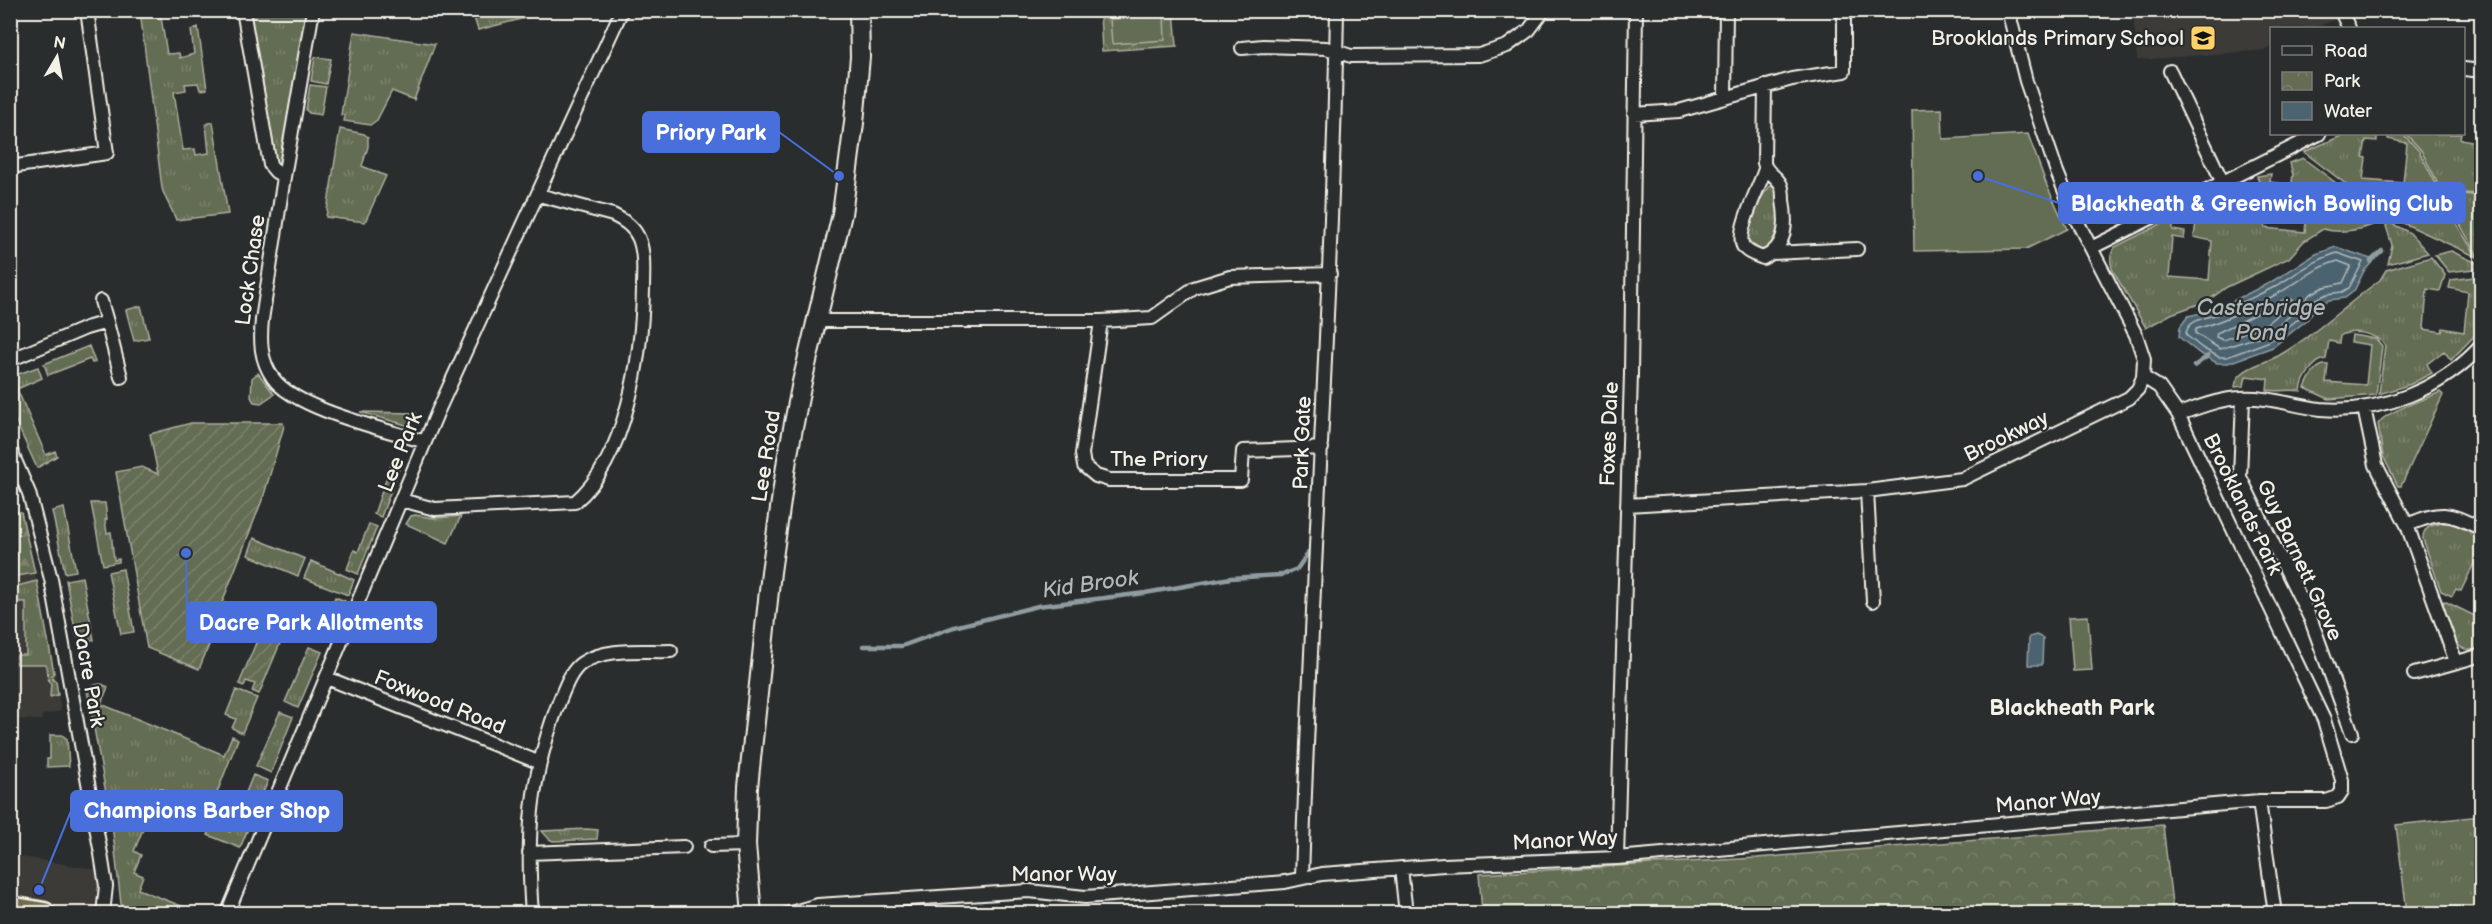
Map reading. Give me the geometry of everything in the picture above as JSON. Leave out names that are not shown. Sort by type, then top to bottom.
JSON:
[{"type":"highway","points":[[10,908],[44,914]]},
{"type":"main road","name":"Lee Road","points":[[752,914],[746,845],[750,760],[774,555],[787,459],[802,382],[842,214],[860,57],[859,10]]},
{"type":"street","points":[[10,167],[107,153],[87,10]]},
{"type":"street","points":[[243,10],[270,165],[284,177]]},
{"type":"street","name":"Lock Chase","points":[[313,10],[284,177],[260,337],[267,369],[283,389],[297,398],[323,409],[425,442]]},
{"type":"street","name":"Lee Park","points":[[227,914],[425,442],[622,10]]},
{"type":"street","name":"Park Gate","points":[[1302,878],[1307,723],[1330,274],[1337,10]]},
{"type":"street","points":[[1242,48],[1263,46],[1326,48],[1351,56],[1479,55],[1507,46],[1529,30],[1544,10]]},
{"type":"street","name":"Foxes Dale","points":[[1617,858],[1627,505],[1636,10]]},
{"type":"street","points":[[1725,99],[1726,10]]},
{"type":"street","points":[[1634,114],[1679,111],[1792,79],[1844,71],[1844,10]]},
{"type":"street","points":[[2008,10],[2025,81],[2057,172],[2075,217],[2136,335],[2144,359],[2143,377]]},
{"type":"street","points":[[2340,10],[2348,27]]},
{"type":"street","points":[[2465,69],[2481,70]]},
{"type":"street","points":[[2170,71],[2222,181]]},
{"type":"street","points":[[1766,86],[1765,169],[1741,231],[1742,245],[1752,254],[1763,258],[1773,254],[1857,249]]},
{"type":"street","points":[[2091,248],[2317,135]]},
{"type":"street","points":[[1765,169],[1781,185],[1785,210],[1785,235],[1773,254]]},
{"type":"street","points":[[402,500],[435,509],[574,502],[588,490],[608,458],[626,405],[640,340],[643,307],[642,249],[633,228],[613,215],[539,195]]},
{"type":"street","points":[[818,321],[1101,321],[1152,318],[1194,288],[1230,277],[1330,274]]},
{"type":"street","points":[[101,301],[121,377]]},
{"type":"street","name":"The Priory","points":[[1101,321],[1082,454],[1084,466],[1096,476],[1109,480],[1241,480],[1243,451],[1322,448]]},
{"type":"street","points":[[10,360],[107,322]]},
{"type":"street","points":[[2178,414],[2225,399],[2243,398],[2323,409],[2364,408],[2381,405],[2421,390],[2446,376],[2481,345]]},
{"type":"street","name":"Brookway","points":[[1627,505],[1867,491],[1962,479],[2129,398],[2138,389],[2143,377]]},
{"type":"street","name":"Brooklands Park","points":[[2143,377],[2159,387],[2178,414],[2324,720],[2342,780],[2342,791]]},
{"type":"street","name":"Guy Barnett Grove","points":[[2243,398],[2240,477],[2311,620],[2352,733]]},
{"type":"street","points":[[2364,408],[2376,465],[2407,525],[2456,662]]},
{"type":"street","name":"Dacre Park","points":[[10,449],[29,493],[51,579],[106,886],[103,914]]},
{"type":"street","points":[[1867,491],[1873,601]]},
{"type":"street","points":[[2407,525],[2442,513],[2452,515],[2481,529]]},
{"type":"street","points":[[532,914],[529,853],[530,810],[538,762],[561,696],[579,665],[596,656],[615,652],[671,651]]},
{"type":"street","points":[[2414,674],[2481,655]]},
{"type":"street","name":"Foxwood Road","points":[[327,678],[538,762]]},
{"type":"street","name":"Manor Way","points":[[787,914],[818,906],[1018,892],[1047,892],[1085,897],[1285,882],[1322,874],[1401,868],[1617,858],[2259,801],[2326,801],[2338,797],[2342,791]]},
{"type":"street","points":[[2259,801],[2275,914]]},
{"type":"street","points":[[711,846],[746,845]]},
{"type":"street","points":[[529,853],[684,847]]},
{"type":"street","points":[[1401,868],[1406,914]]},
{"type":"shaded area","name":"Brooklands Primary School","points":[[2133,11],[2332,11],[2334,20],[2316,27],[2270,27],[2270,48],[2265,50],[2137,60]]},
{"type":"shaded area","points":[[11,511],[21,512],[29,544],[61,711],[42,715],[41,720],[11,719]]},
{"type":"shaded area","points":[[11,855],[98,870],[99,898],[94,913],[11,914]]},
{"type":"green space","points":[[1137,10],[1174,11],[1177,46],[1102,51],[1100,13]]},
{"type":"green space","points":[[140,11],[160,11],[167,54],[179,53],[180,58],[194,54],[191,30],[198,27],[207,89],[200,90],[198,83],[185,84],[186,90],[174,92],[183,150],[195,149],[196,155],[209,153],[206,124],[213,122],[228,214],[176,220],[165,196],[162,188]]},
{"type":"green space","points":[[249,11],[306,11],[280,165],[274,163]]},
{"type":"green space","points":[[472,11],[529,11],[529,17],[478,30]]},
{"type":"green space","points":[[1164,15],[1165,40],[1112,44],[1110,19]]},
{"type":"green space","points":[[354,32],[435,44],[414,100],[392,91],[377,120],[370,125],[344,121],[345,116],[341,115]]},
{"type":"green space","points":[[315,57],[331,59],[326,84],[311,81]]},
{"type":"green space","points":[[310,85],[326,87],[321,115],[309,113],[306,110]]},
{"type":"green space","points":[[1942,109],[1943,139],[2028,134],[2047,186],[2067,229],[2026,249],[1914,251],[1912,110]]},
{"type":"green space","points":[[340,129],[368,137],[368,147],[362,166],[386,176],[365,222],[326,217]]},
{"type":"green space","points":[[2344,135],[2377,136],[2377,141],[2366,140],[2363,180],[2403,183],[2407,143],[2388,139],[2388,135],[2404,135],[2419,151],[2457,225],[2477,257],[2386,215],[2304,152]]},
{"type":"green space","points":[[2407,135],[2461,135],[2460,139],[2478,142],[2481,139],[2481,194],[2442,192],[2421,150]]},
{"type":"green space","points":[[2303,158],[2385,220],[2354,230],[2323,229],[2304,241],[2289,258],[2227,287],[2207,301],[2171,314],[2146,328],[2113,271],[2111,259],[2115,247],[2165,222],[2173,223],[2173,230],[2185,232],[2184,239],[2172,237],[2169,277],[2209,280],[2212,241],[2194,237],[2196,222],[2193,213],[2203,207],[2213,195],[2240,184],[2245,194],[2261,186],[2257,176],[2271,174],[2270,182],[2283,184],[2282,190],[2268,188],[2265,206],[2269,207],[2265,228],[2305,232],[2309,192],[2291,189],[2293,175],[2290,163]]},
{"type":"green space","points":[[1772,184],[1779,199],[1780,217],[1771,243],[1767,249],[1760,250],[1748,240],[1749,225],[1758,203]]},
{"type":"green space","points":[[2452,193],[2481,196],[2478,243],[2481,244],[2481,261],[2443,195]]},
{"type":"green space","points":[[2389,222],[2410,233],[2428,253],[2388,264],[2392,245],[2386,226]]},
{"type":"green space","points":[[2451,251],[2481,265],[2481,268],[2449,272],[2435,255]]},
{"type":"green space","points":[[2431,257],[2445,275],[2440,291],[2427,289],[2424,329],[2442,332],[2443,328],[2464,332],[2468,292],[2449,288],[2451,280],[2482,276],[2481,329],[2451,360],[2444,351],[2427,364],[2432,373],[2411,384],[2379,394],[2385,345],[2370,335],[2351,332],[2340,336],[2339,343],[2329,341],[2326,359],[2317,363],[2309,371],[2301,391],[2267,390],[2268,379],[2246,376],[2244,386],[2235,387],[2240,375],[2245,371],[2278,356],[2304,339],[2380,280],[2386,270]]},
{"type":"green space","points":[[141,306],[149,338],[134,341],[126,310]]},
{"type":"green space","points":[[2352,335],[2376,339],[2382,346],[2376,395],[2329,399],[2305,388],[2314,372],[2324,365],[2328,365],[2326,382],[2366,385],[2370,345],[2351,342]]},
{"type":"green space","points":[[89,346],[95,362],[92,363],[90,359],[48,375],[44,364]]},
{"type":"green space","points":[[38,367],[42,378],[17,389],[46,455],[55,451],[57,456],[37,468],[11,411],[10,377]]},
{"type":"green space","points":[[258,373],[274,394],[261,403],[254,402],[251,397],[252,378]]},
{"type":"green space","points":[[2440,392],[2443,395],[2401,486],[2398,486],[2383,456],[2378,424],[2397,410]]},
{"type":"green space","points":[[360,412],[416,413],[410,426]]},
{"type":"green space","points":[[191,423],[283,423],[284,426],[264,495],[222,603],[226,604],[199,669],[147,648],[116,472],[142,467],[158,474],[150,434]]},
{"type":"green space","points":[[392,462],[400,466],[381,517],[374,514]]},
{"type":"green space","points":[[91,503],[105,503],[107,533],[111,532],[114,560],[119,559],[119,562],[103,565]]},
{"type":"green space","points":[[64,508],[76,571],[65,573],[52,511]]},
{"type":"green space","points":[[11,511],[21,512],[35,573],[11,577]]},
{"type":"green space","points":[[411,516],[434,518],[461,516],[448,543],[406,524]]},
{"type":"green space","points":[[2443,523],[2456,523],[2481,534],[2481,556],[2478,555],[2461,591],[2456,589],[2452,596],[2441,591],[2423,539],[2426,529]]},
{"type":"green space","points":[[369,524],[377,527],[358,574],[347,569],[354,550],[358,552]]},
{"type":"green space","points":[[254,538],[305,559],[298,576],[248,555]]},
{"type":"green space","points":[[311,561],[354,580],[348,595],[304,578]]},
{"type":"green space","points":[[123,569],[134,632],[121,634],[108,572]]},
{"type":"green space","points":[[82,577],[94,640],[82,639],[76,635],[66,580]]},
{"type":"green space","points":[[37,581],[54,673],[52,675],[53,680],[56,681],[58,695],[50,697],[51,683],[46,664],[16,664],[17,655],[26,655],[26,602],[12,602],[13,587]]},
{"type":"green space","points":[[335,597],[345,601],[327,640],[319,637]]},
{"type":"green space","points":[[2444,601],[2481,619],[2481,649],[2464,649],[2458,645],[2447,623],[2442,606]]},
{"type":"green space","points":[[2088,616],[2092,670],[2073,671],[2069,617]]},
{"type":"green space","points":[[265,621],[286,629],[259,694],[252,691],[255,684],[246,681],[244,686],[239,684]]},
{"type":"green space","points":[[309,647],[322,652],[298,708],[285,702]]},
{"type":"green space","points":[[101,684],[108,687],[101,704],[224,755],[232,736],[238,739],[211,808],[160,788],[134,851],[141,855],[134,872],[143,876],[138,889],[199,913],[137,913],[127,910],[121,904],[112,824],[132,819],[129,800],[108,804],[87,690],[94,685]]},
{"type":"green space","points":[[236,690],[257,698],[242,733],[232,728],[236,719],[226,715]]},
{"type":"green space","points":[[280,712],[293,717],[271,773],[256,766]]},
{"type":"green space","points":[[50,735],[62,735],[67,739],[69,766],[47,767],[47,759],[50,759]]},
{"type":"green space","points":[[253,775],[268,781],[240,848],[208,835],[212,825],[230,832]]},
{"type":"green space","points":[[2481,816],[2481,913],[2407,913],[2396,825]]},
{"type":"green space","points":[[2163,825],[2173,913],[1482,913],[1479,874],[1757,858]]},
{"type":"green space","points":[[598,830],[597,839],[553,841],[542,831]]},
{"type":"water","name":"Casterbridge Pond","points":[[2336,247],[2374,260],[2364,271],[2354,291],[2345,298],[2329,300],[2317,305],[2307,320],[2273,347],[2228,363],[2217,363],[2199,353],[2179,337],[2180,327],[2188,316],[2215,310],[2271,282],[2316,254]]},
{"type":"water","points":[[2036,635],[2043,638],[2042,665],[2028,665],[2029,637]]},
{"type":"waterway","name":"Kid Brook","points":[[2371,261],[2382,251]]},
{"type":"waterway","name":"Kid Brook","points":[[2194,366],[2208,356]]},
{"type":"waterway","name":"Kid Brook","points":[[863,646],[902,646],[954,627],[1038,606],[1145,593],[1231,578],[1281,575],[1297,569],[1313,546]]},
{"type":"place","name":"Brooklands Primary School","points":[[2203,38]]},
{"type":"place","name":"Priory Park","points":[[839,176]]},
{"type":"place","name":"Blackheath & Greenwich Bowling Club","points":[[1978,176]]},
{"type":"place","name":"Dacre Park Allotments","points":[[186,553]]},
{"type":"place","name":"Champions Barber Shop","points":[[39,890]]},
{"type":"district","name":"Blackheath Park","points":[[2072,707]]}]
